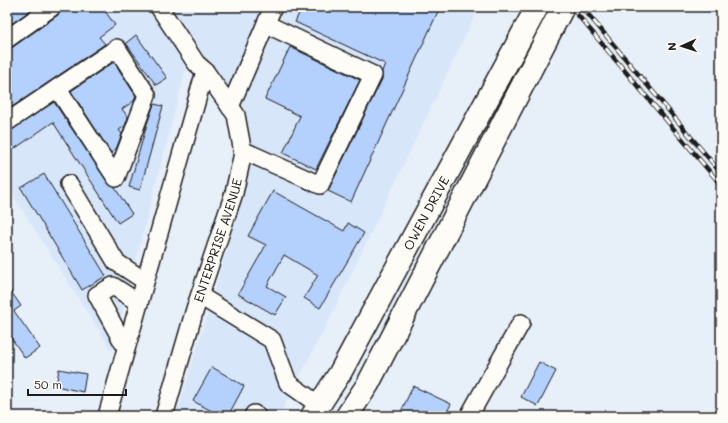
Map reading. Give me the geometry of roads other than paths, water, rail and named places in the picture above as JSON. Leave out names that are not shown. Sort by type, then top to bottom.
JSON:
[{"type":"highway","points":[[347,416],[368,384],[544,47],[563,7]]},
{"type":"highway","name":"OWEN DRIVE","points":[[319,412],[337,376],[532,16]]},
{"type":"street","points":[[7,39],[52,7]]},
{"type":"street","name":"ENTERPRISE AVENUE","points":[[159,7],[196,63],[205,71],[236,115],[243,153],[234,193],[200,296],[165,416]]},
{"type":"street","points":[[230,107],[273,7]]},
{"type":"street","points":[[242,150],[320,185],[373,76],[266,24]]},
{"type":"street","points":[[7,122],[57,88],[117,48],[146,94],[116,178],[57,88]]},
{"type":"street","points":[[107,416],[205,71]]},
{"type":"street","points":[[69,184],[116,262],[145,281]]},
{"type":"street","points":[[126,348],[97,295],[113,286],[139,303]]},
{"type":"street","points":[[200,296],[272,340],[288,383],[319,412]]},
{"type":"street","points":[[469,416],[520,323]]},
{"type":"street","points":[[253,416],[254,414],[257,416]]},
{"type":"railway","points":[[571,7],[721,185]]},
{"type":"railway","points":[[582,7],[721,173]]}]
